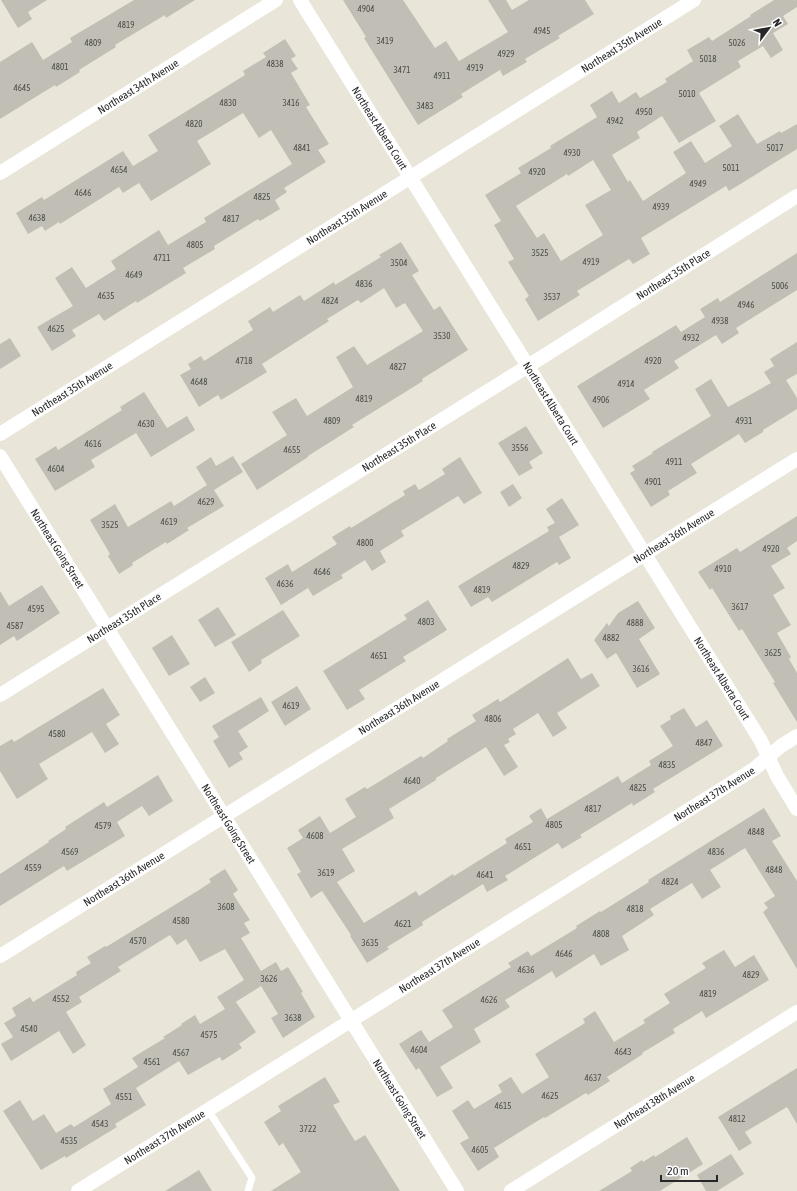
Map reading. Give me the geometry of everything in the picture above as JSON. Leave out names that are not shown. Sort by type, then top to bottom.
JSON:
[{"type":"street","name":"Northeast 34th Avenue","points":[[0,173],[276,0]]},
{"type":"street","name":"Northeast Alberta Court","points":[[300,0],[761,741],[777,776],[797,809]]},
{"type":"street","name":"Northeast 35th Avenue","points":[[0,434],[694,0]]},
{"type":"street","name":"Northeast 35th Place","points":[[0,695],[528,366],[797,196]]},
{"type":"street","name":"Northeast Going Street","points":[[0,456],[457,1191]]},
{"type":"street","name":"Northeast 36th Avenue","points":[[0,956],[797,459]]},
{"type":"street","name":"Northeast 37th Avenue","points":[[78,1191],[754,768],[781,746],[797,736]]},
{"type":"street","name":"Northeast 38th Avenue","points":[[511,1191],[797,1012]]},
{"type":"lane","points":[[208,1110],[252,1178],[248,1191]]},
{"type":"building","points":[[1,0],[47,0],[28,12],[32,19],[18,28]]},
{"type":"building","points":[[134,0],[195,0],[166,18],[165,15],[115,45],[116,47],[79,70],[80,72],[56,87],[55,85],[0,119],[0,62],[32,42],[43,60],[72,42],[70,38]]},
{"type":"building","points":[[343,0],[403,0],[435,48],[446,41],[459,61],[508,32],[488,0],[506,0],[512,10],[529,0],[585,0],[594,14],[558,36],[560,38],[525,59],[527,62],[503,76],[500,70],[461,94],[463,97],[418,125],[364,38],[366,37]]},
{"type":"building","points":[[774,0],[797,0],[797,7],[783,16],[788,24],[773,33],[783,50],[771,58],[763,46],[738,61],[741,67],[699,93],[716,121],[679,143],[662,116],[637,132],[640,138],[612,155],[628,182],[630,180],[643,201],[686,173],[673,152],[691,141],[705,163],[732,146],[719,126],[738,114],[757,144],[780,131],[781,133],[797,124],[797,149],[729,191],[726,186],[641,238],[650,254],[633,264],[629,259],[577,291],[580,295],[538,321],[525,299],[529,296],[508,262],[514,259],[494,225],[501,221],[485,195],[521,173],[518,168],[597,117],[590,105],[612,91],[619,103],[636,92],[640,98],[667,82],[665,79],[693,61],[687,50],[709,37],[712,41],[751,16],[750,15]],"holes":[[[593,160],[611,190],[585,205],[603,235],[561,261],[544,233],[537,238],[516,206],[567,174],[568,176]]]},
{"type":"building","points":[[285,39],[296,56],[291,59],[298,69],[291,73],[310,105],[306,107],[329,144],[318,150],[326,162],[284,188],[287,192],[275,200],[280,209],[260,221],[258,219],[214,246],[215,249],[183,268],[186,273],[137,303],[136,301],[104,321],[99,314],[72,330],[76,336],[52,351],[37,327],[73,306],[55,278],[72,267],[86,288],[116,269],[111,261],[159,230],[168,245],[206,222],[204,218],[292,164],[271,130],[259,138],[243,113],[197,141],[211,164],[151,201],[139,183],[123,193],[119,187],[60,224],[59,222],[45,231],[42,226],[28,234],[16,213],[42,197],[44,200],[123,151],[133,166],[158,151],[148,135],[245,75],[243,71],[266,57],[263,53]]},
{"type":"building","points":[[401,242],[419,271],[412,275],[434,310],[440,306],[468,350],[422,379],[423,381],[352,425],[354,427],[257,490],[241,464],[287,435],[272,412],[296,398],[307,416],[353,387],[336,357],[354,346],[367,365],[423,331],[405,303],[396,308],[384,288],[361,303],[358,300],[327,319],[329,321],[262,364],[267,372],[221,400],[218,395],[199,407],[180,375],[191,369],[188,364],[201,356],[204,361],[253,330],[248,321],[270,307],[273,312],[300,295],[304,301],[334,282],[335,285],[381,257],[379,255]]},
{"type":"building","points":[[797,253],[797,290],[736,328],[739,333],[722,344],[716,335],[674,361],[679,368],[644,390],[650,399],[603,428],[577,386],[676,325],[681,332],[705,317],[700,309],[718,298],[720,302]]},
{"type":"building","points":[[10,338],[21,356],[0,369],[0,344]]},
{"type":"building","points":[[797,342],[797,374],[786,380],[797,398],[797,409],[745,443],[739,434],[691,464],[697,473],[668,491],[670,495],[651,507],[630,473],[635,470],[632,466],[711,416],[695,389],[711,379],[728,407],[771,383],[764,372],[774,366],[770,359]]},
{"type":"building","points":[[144,392],[167,428],[187,416],[195,430],[151,457],[136,433],[91,460],[95,467],[55,491],[35,459],[56,446],[58,450],[122,410],[120,407]]},
{"type":"building","points":[[526,426],[543,453],[529,462],[533,468],[519,476],[498,443]]},
{"type":"building","points":[[233,456],[243,472],[214,490],[224,506],[187,528],[189,530],[167,544],[166,542],[132,563],[133,565],[119,574],[108,556],[110,554],[90,520],[115,504],[128,527],[171,501],[174,506],[207,485],[196,467],[211,457],[216,466]]},
{"type":"building","points":[[460,457],[482,493],[464,504],[458,496],[401,531],[404,536],[380,551],[386,562],[372,571],[365,560],[341,575],[343,578],[313,596],[308,588],[281,605],[265,578],[288,564],[292,572],[337,544],[332,537],[350,526],[351,528],[405,495],[403,491],[415,484],[419,490],[445,474],[442,469]]},
{"type":"building","points":[[513,484],[522,498],[509,507],[500,492]]},
{"type":"building","points":[[562,498],[579,525],[559,537],[571,558],[559,565],[557,562],[492,602],[488,597],[471,607],[458,586],[549,531],[547,527],[555,523],[546,509]]},
{"type":"building","points":[[797,516],[797,541],[787,548],[791,554],[771,566],[785,588],[773,595],[791,625],[777,633],[791,657],[789,659],[797,673],[797,722],[773,683],[775,682],[742,629],[739,631],[712,588],[710,590],[698,572],[737,548],[740,552]]},
{"type":"building","points":[[42,585],[60,613],[17,641],[14,636],[0,645],[0,591],[9,606]]},
{"type":"building","points":[[428,600],[447,630],[403,657],[406,661],[359,690],[365,699],[347,710],[323,671],[407,619],[404,615]]},
{"type":"building","points":[[638,601],[655,628],[639,639],[660,674],[637,688],[616,653],[607,659],[594,640],[607,623],[609,626],[618,613]]},
{"type":"building","points":[[218,607],[236,635],[215,647],[198,620]]},
{"type":"building","points":[[283,610],[300,636],[261,660],[262,663],[249,672],[231,642]]},
{"type":"building","points":[[172,635],[190,664],[169,676],[152,648]]},
{"type":"building","points":[[568,658],[581,679],[592,673],[600,686],[557,713],[567,728],[553,737],[538,713],[513,729],[516,734],[508,739],[510,742],[504,745],[518,767],[504,776],[486,747],[389,809],[394,818],[342,849],[355,871],[337,882],[364,923],[416,891],[419,896],[453,874],[454,876],[507,843],[505,839],[533,822],[529,816],[541,808],[547,819],[618,776],[622,783],[651,765],[649,761],[673,746],[660,726],[671,719],[670,716],[684,708],[696,727],[707,720],[723,746],[653,789],[655,792],[633,806],[632,803],[580,835],[582,837],[562,849],[558,843],[505,876],[508,880],[487,892],[483,884],[422,922],[423,925],[387,947],[389,949],[367,963],[350,936],[351,935],[322,891],[311,898],[297,874],[301,872],[287,848],[303,838],[298,830],[320,816],[330,833],[356,817],[345,799],[365,787],[367,789],[421,756],[423,758],[448,741],[447,739],[476,721],[472,715],[498,699],[500,702]]},
{"type":"building","points":[[205,677],[215,693],[200,702],[190,687]]},
{"type":"building","points":[[297,686],[311,709],[285,726],[271,702]]},
{"type":"building","points":[[103,688],[120,715],[106,724],[119,744],[105,753],[92,732],[39,764],[48,779],[17,799],[0,771],[0,746],[12,739],[14,742]]},
{"type":"building","points":[[261,697],[269,711],[238,731],[248,747],[239,753],[243,759],[229,768],[213,741],[219,737],[212,726]]},
{"type":"building","points":[[158,775],[173,801],[149,816],[142,806],[117,822],[125,836],[67,871],[64,866],[0,906],[0,874],[49,842],[48,841],[66,829],[65,827],[104,802],[107,807]]},
{"type":"building","points":[[764,808],[781,836],[772,841],[797,881],[797,969],[763,912],[768,908],[764,903],[775,896],[745,848],[710,870],[721,887],[702,899],[692,883],[650,909],[654,915],[622,936],[629,950],[601,966],[594,954],[556,978],[552,971],[505,1000],[510,1007],[474,1029],[481,1042],[440,1067],[453,1088],[437,1097],[419,1068],[416,1070],[399,1044],[421,1030],[429,1042],[453,1027],[442,1010],[511,967],[508,963],[528,951],[531,956],[577,928],[576,926],[649,882],[648,880]]},
{"type":"building","points":[[225,869],[238,890],[233,894],[250,920],[244,923],[250,933],[241,938],[261,971],[276,962],[281,971],[288,967],[303,992],[301,993],[315,1017],[283,1038],[271,1018],[278,1014],[261,986],[234,1003],[236,1002],[256,1032],[239,1044],[242,1048],[222,1061],[220,1057],[188,1075],[179,1061],[136,1088],[146,1105],[115,1124],[117,1127],[66,1158],[65,1156],[41,1170],[3,1111],[20,1100],[33,1121],[44,1114],[56,1133],[71,1124],[74,1127],[111,1104],[103,1089],[138,1067],[132,1058],[165,1038],[163,1037],[195,1015],[200,1024],[225,1009],[217,997],[244,980],[225,949],[200,962],[186,939],[177,945],[170,935],[118,967],[121,971],[79,997],[82,1002],[66,1012],[86,1045],[73,1054],[59,1031],[11,1061],[1,1044],[13,1037],[4,1023],[16,1016],[12,1008],[30,997],[33,1002],[77,975],[76,972],[91,963],[87,957],[199,890],[211,882],[209,879]]},
{"type":"building","points":[[724,950],[735,967],[754,955],[769,980],[706,1018],[702,1011],[673,1029],[675,1033],[607,1077],[610,1081],[588,1095],[586,1093],[545,1118],[544,1117],[494,1148],[499,1157],[478,1171],[460,1143],[469,1138],[452,1111],[468,1100],[474,1109],[502,1092],[498,1085],[511,1077],[522,1094],[549,1077],[535,1054],[585,1023],[583,1019],[595,1011],[614,1042],[645,1023],[643,1020],[670,1003],[664,994],[706,968],[702,963]]},
{"type":"building","points":[[797,1068],[797,1124],[787,1107],[745,1132],[752,1143],[739,1151],[718,1117]]},
{"type":"building","points":[[325,1077],[340,1102],[333,1105],[355,1141],[365,1135],[400,1191],[271,1191],[301,1172],[283,1143],[279,1146],[264,1122],[281,1111],[278,1106]]},
{"type":"building","points":[[687,1137],[703,1164],[660,1191],[599,1191],[632,1171],[630,1168],[642,1160],[643,1162],[654,1155],[655,1157]]},
{"type":"building","points":[[731,1154],[744,1174],[717,1191],[706,1191],[697,1175]]},
{"type":"building","points":[[199,1170],[212,1191],[165,1191]]}]
